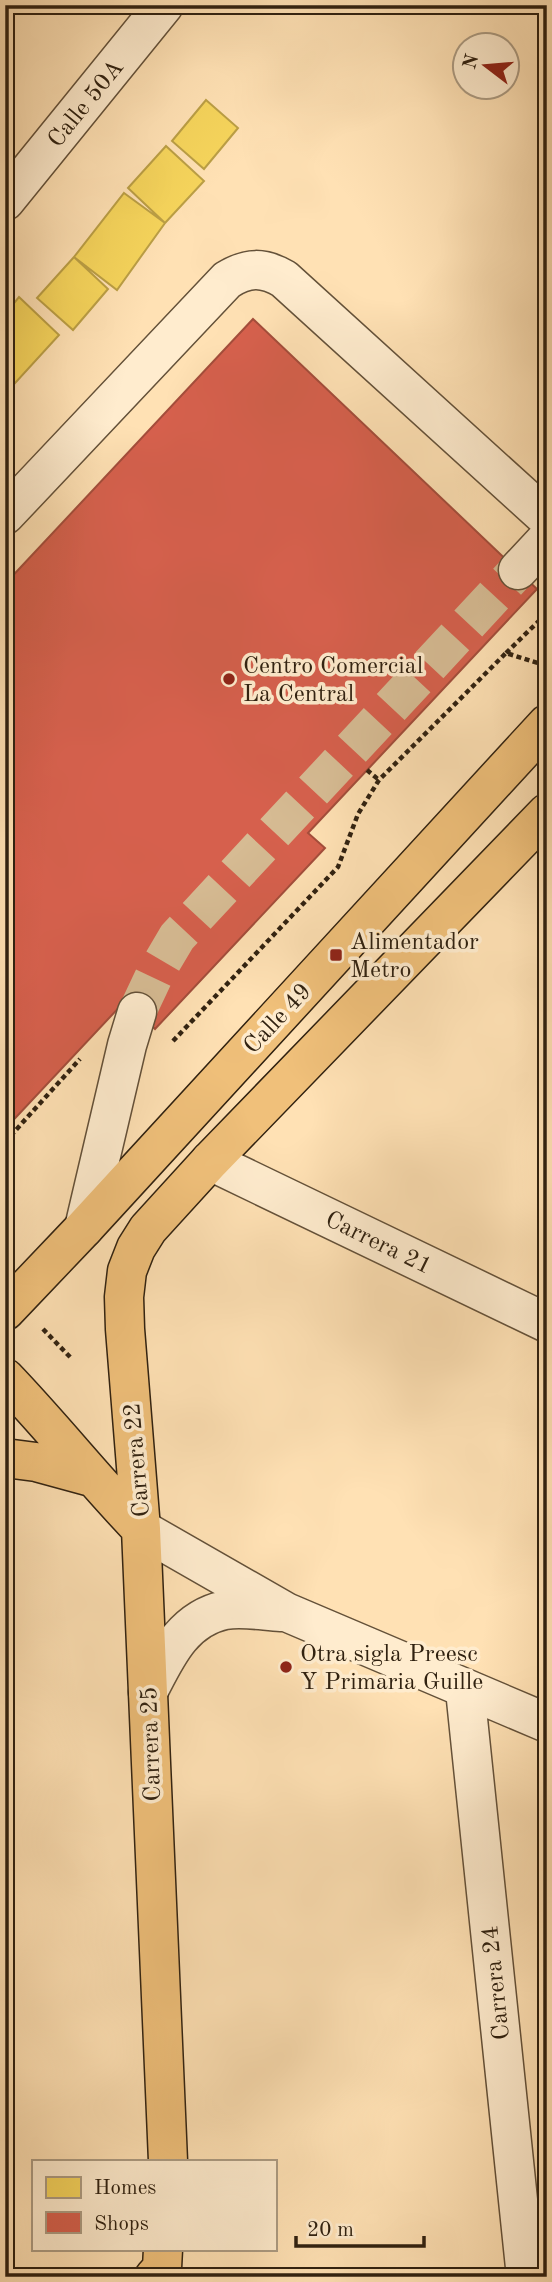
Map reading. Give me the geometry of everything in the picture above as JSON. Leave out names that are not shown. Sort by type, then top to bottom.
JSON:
[{"type":"main road","name":"Calle 49","points":[[5,1311],[539,744]]},
{"type":"main road","name":"Calle 49","points":[[148,1229],[547,813]]},
{"type":"main road","name":"Carrera 22","points":[[141,1529],[124,1297],[127,1271],[136,1248],[148,1229]]},
{"type":"main road","points":[[7,1384],[141,1529]]},
{"type":"main road","points":[[5,1458],[36,1462],[91,1477]]},
{"type":"main road","name":"Carrera 25","points":[[141,1529],[168,2160]]},
{"type":"street","name":"Calle 50A","points":[[5,201],[164,5]]},
{"type":"street","points":[[5,515],[227,280],[254,268],[270,271],[284,279],[547,518]]},
{"type":"street","points":[[518,570],[547,539]]},
{"type":"street","points":[[84,1228],[132,1028]]},
{"type":"street","name":"Carrera 21","points":[[211,1161],[547,1323]]},
{"type":"street","name":"Carrera 22","points":[[141,1529],[286,1612],[547,1723]]},
{"type":"street","name":"Carrera 22","points":[[148,1692],[171,1647],[185,1632],[204,1619],[225,1611],[286,1612]]},
{"type":"street","name":"Carrera 24","points":[[466,1690],[526,2277]]},
{"type":"path","points":[[5,1142],[83,1056],[98,1045],[108,1043],[132,1028],[159,1047],[171,1043],[181,1035],[338,867],[358,814],[379,780],[547,613]]},
{"type":"path","points":[[506,653],[547,666]]},
{"type":"path","points":[[367,770],[379,780]]},
{"type":"building: Homes","points":[[206,100],[238,128],[204,169],[172,141]]},
{"type":"building: Homes","points":[[166,146],[204,181],[165,223],[128,188]]},
{"type":"building: Homes","points":[[124,193],[165,223],[117,290],[74,257]]},
{"type":"building: Homes","points":[[74,257],[108,289],[73,330],[37,298]]},
{"type":"building: Homes","points":[[19,297],[59,335],[6,393],[5,314]]},
{"type":"building: Shops","name":"Centro Comercial La Central","points":[[253,319],[537,589],[308,833],[325,848],[155,1029],[126,1000],[5,1129],[5,584]]},
{"type":"tunnel","points":[[137,1012],[177,937],[518,570]]},
{"type":"place","name":"Centro Comercial La Central","points":[[229,679]]},
{"type":"place","name":"Alimentador Metro","points":[[336,955]]},
{"type":"place","name":"Otra sigla Preesc Y Primaria Guille","points":[[286,1667]]}]
